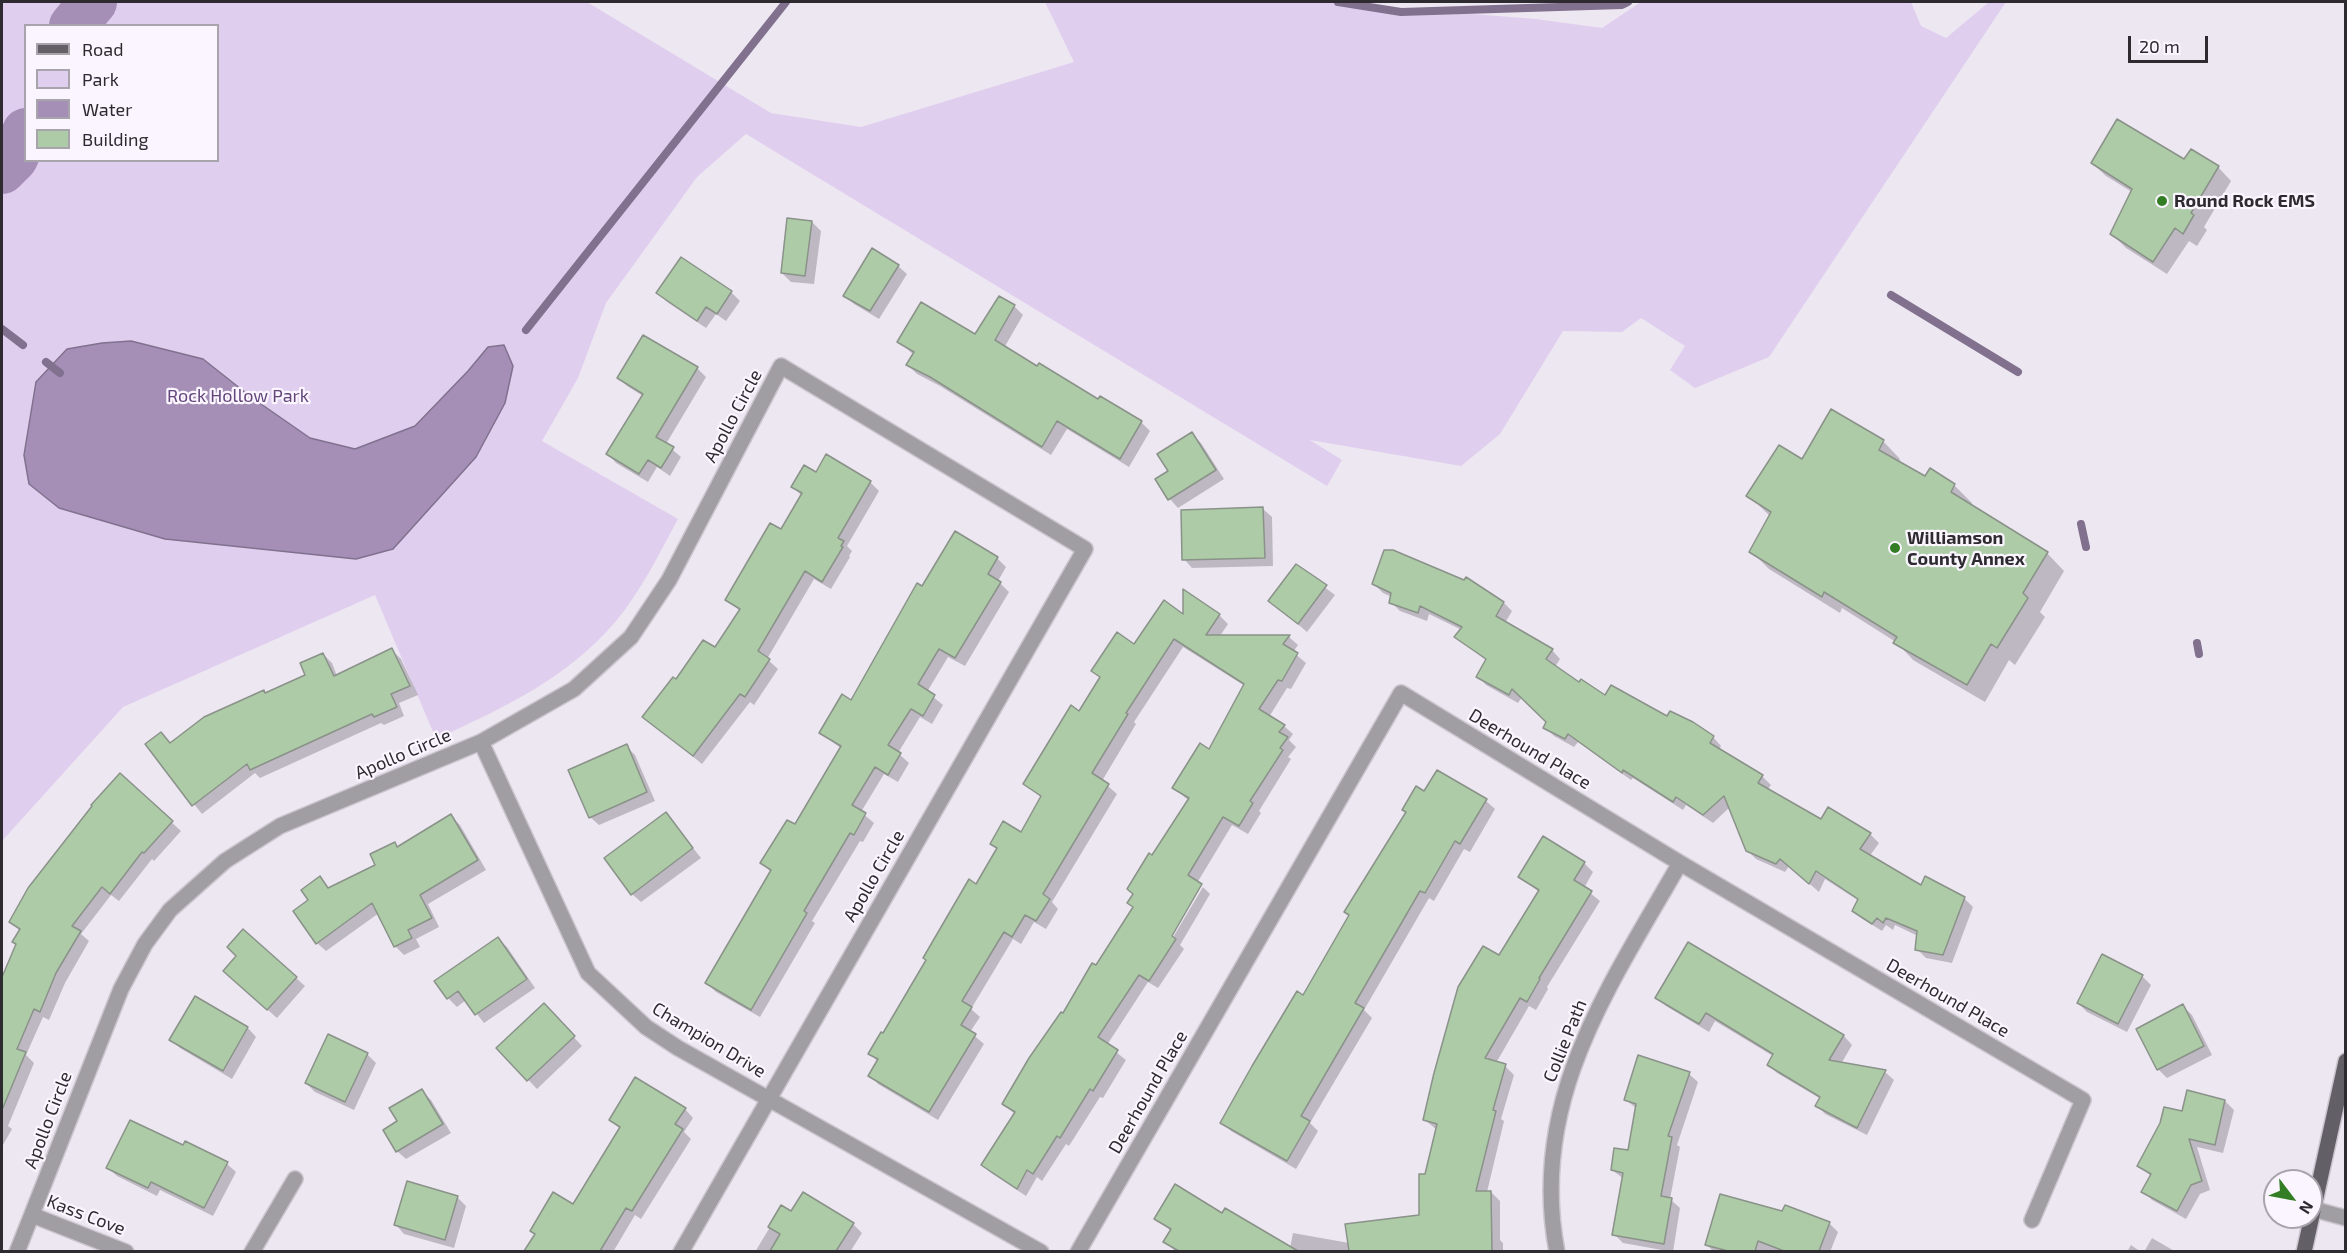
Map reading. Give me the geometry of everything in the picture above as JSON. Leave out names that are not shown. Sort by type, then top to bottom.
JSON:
[{"type":"main road","points":[[2322,1169],[2346,1061]]},
{"type":"main road","points":[[2304,1251],[2309,1229]]},
{"type":"street","name":"Apollo Circle","points":[[17,1251],[121,989],[145,944],[170,910],[225,861],[280,826],[481,742],[574,689],[631,637],[669,580],[781,366],[1085,549],[681,1251]]},
{"type":"street","name":"Deerhound Place","points":[[1078,1251],[1401,693],[1680,863],[2083,1100],[2032,1220]]},
{"type":"street","name":"Champion Drive","points":[[481,742],[588,973],[646,1027],[678,1048],[1041,1251]]},
{"type":"street","name":"Collie Path","points":[[1557,1251],[1550,1183],[1554,1140],[1566,1085],[1584,1036],[1610,985],[1680,863]]},
{"type":"street","points":[[252,1251],[295,1179]]},
{"type":"street","points":[[2323,1212],[2346,1218]]},
{"type":"street","name":"Kass Cove","points":[[32,1215],[126,1251]]},
{"type":"green space","name":"Rock Hollow Park","points":[[2,2],[587,2],[771,113],[861,127],[1074,62],[1045,2],[1321,2],[1536,19],[1602,28],[1641,2],[1911,2],[1921,26],[1946,38],[1989,2],[2006,2],[1769,357],[1695,388],[1670,370],[1685,346],[1641,318],[1622,332],[1563,331],[1500,434],[1461,466],[1310,440],[1342,460],[1327,486],[746,134],[697,177],[606,303],[578,378],[542,441],[678,519],[634,597],[616,621],[577,660],[533,690],[486,716],[436,739],[375,595],[123,707],[2,841]]},
{"type":"water","points":[[131,341],[203,359],[251,397],[310,438],[355,449],[415,426],[488,347],[504,345],[513,366],[505,403],[476,457],[393,549],[356,559],[165,539],[59,508],[29,484],[24,455],[36,382],[67,349]]},
{"type":"building","name":"Round Rock EMS","points":[[2117,119],[2184,159],[2191,149],[2219,166],[2191,213],[2194,215],[2183,234],[2175,228],[2153,262],[2110,234],[2132,189],[2091,163]]},
{"type":"building","points":[[787,218],[812,221],[805,276],[781,273]]},
{"type":"building","points":[[872,248],[899,265],[870,311],[843,296]]},
{"type":"building","points":[[681,257],[732,291],[717,314],[706,307],[697,321],[656,293]]},
{"type":"building","points":[[999,296],[1015,305],[995,340],[1037,366],[1039,363],[1098,399],[1100,396],[1142,421],[1120,459],[1057,421],[1042,447],[930,377],[906,365],[914,352],[897,342],[921,302],[975,334]]},
{"type":"building","points":[[643,335],[698,367],[656,437],[674,447],[661,468],[648,460],[639,474],[606,454],[643,394],[617,378]]},
{"type":"building","name":"Williamson County Annex","points":[[1831,409],[1884,440],[1879,450],[1925,476],[1930,468],[1955,484],[1951,492],[2048,552],[2023,593],[2028,598],[1997,648],[1991,644],[1967,685],[1893,643],[1897,637],[1824,592],[1822,597],[1749,552],[1771,512],[1746,496],[1779,445],[1802,459]]},
{"type":"building","points":[[1192,432],[1216,470],[1168,500],[1155,479],[1168,471],[1157,454]]},
{"type":"building","points":[[826,454],[871,481],[838,538],[844,541],[841,546],[843,547],[822,582],[805,571],[758,651],[770,659],[745,697],[740,694],[693,756],[642,717],[673,677],[676,679],[703,640],[715,647],[740,609],[725,600],[770,523],[781,529],[802,493],[791,487],[804,465],[816,472]]},
{"type":"building","points":[[1263,507],[1265,558],[1182,560],[1181,510]]},
{"type":"building","points":[[955,531],[998,557],[988,574],[1001,582],[955,658],[939,649],[918,684],[935,695],[923,716],[911,709],[888,745],[901,753],[888,775],[875,767],[852,805],[866,813],[854,835],[850,833],[804,911],[807,913],[751,1010],[705,983],[771,870],[760,863],[787,820],[795,824],[841,746],[819,733],[842,694],[851,700],[917,583],[922,586]]},
{"type":"building","points":[[1384,550],[1393,550],[1464,580],[1466,577],[1504,602],[1496,616],[1553,649],[1546,659],[1579,682],[1581,679],[1605,695],[1611,685],[1667,716],[1670,711],[1693,722],[1714,736],[1710,743],[1763,775],[1758,783],[1821,819],[1828,807],[1871,833],[1860,849],[1921,885],[1925,876],[1965,897],[1943,955],[1915,950],[1917,931],[1886,918],[1883,923],[1877,918],[1872,924],[1852,911],[1858,899],[1816,871],[1809,884],[1780,859],[1776,864],[1746,851],[1724,796],[1703,815],[1676,797],[1673,802],[1623,770],[1622,773],[1568,734],[1565,739],[1543,728],[1546,722],[1512,689],[1509,695],[1476,677],[1486,659],[1454,637],[1462,627],[1420,606],[1418,613],[1389,603],[1391,593],[1372,584]]},
{"type":"building","points":[[1296,564],[1327,585],[1298,624],[1268,601]]},
{"type":"building","points":[[1183,589],[1220,614],[1206,635],[1290,635],[1283,644],[1298,653],[1282,681],[1278,680],[1259,709],[1285,725],[1279,732],[1288,737],[1280,748],[1283,750],[1250,801],[1253,803],[1239,826],[1223,817],[1188,875],[1202,884],[1172,936],[1176,939],[1149,981],[1139,975],[1098,1037],[1118,1050],[1093,1091],[1090,1089],[1060,1138],[1057,1136],[1033,1174],[1027,1170],[1017,1189],[981,1165],[1015,1112],[1002,1104],[1029,1058],[1061,1012],[1063,1013],[1092,963],[1096,965],[1133,907],[1127,903],[1133,894],[1127,889],[1149,853],[1152,855],[1189,798],[1172,788],[1200,743],[1209,749],[1244,684],[1174,639],[1126,713],[1128,714],[1092,773],[1109,784],[1043,894],[1050,899],[1036,921],[1025,915],[1012,937],[1004,932],[962,1001],[972,1007],[961,1025],[976,1034],[929,1112],[868,1076],[878,1059],[868,1054],[926,960],[923,958],[969,879],[976,884],[997,848],[990,844],[1003,821],[1021,832],[1041,796],[1023,784],[1071,705],[1079,711],[1100,677],[1091,671],[1117,632],[1134,644],[1164,600],[1183,614]]},
{"type":"building","points":[[392,648],[410,686],[391,694],[397,707],[374,717],[372,714],[250,770],[247,764],[192,806],[145,744],[161,732],[170,743],[204,717],[264,690],[265,693],[305,675],[300,663],[323,653],[334,676]]},
{"type":"building","points":[[627,744],[647,792],[589,818],[568,770]]},
{"type":"building","points":[[1437,770],[1487,799],[1460,844],[1455,841],[1425,893],[1420,891],[1355,1003],[1364,1008],[1301,1116],[1310,1121],[1287,1161],[1220,1123],[1297,991],[1303,995],[1349,915],[1344,912],[1406,812],[1402,810],[1416,786],[1424,791]]},
{"type":"building","points":[[120,773],[173,821],[144,853],[142,852],[110,894],[102,887],[72,926],[81,931],[56,973],[40,1012],[34,1009],[17,1049],[26,1052],[2,1110],[2,977],[16,944],[12,942],[20,929],[9,922],[28,888],[91,805]]},
{"type":"building","points":[[666,812],[693,848],[631,895],[604,858]]},
{"type":"building","points":[[451,814],[478,860],[420,895],[432,918],[408,930],[412,938],[394,947],[372,903],[316,944],[293,911],[308,900],[301,890],[320,876],[328,888],[375,865],[370,854],[395,842],[397,847]]},
{"type":"building","points":[[1543,836],[1585,862],[1574,880],[1592,891],[1527,1002],[1520,998],[1485,1058],[1506,1064],[1493,1110],[1496,1111],[1476,1191],[1491,1191],[1492,1251],[1349,1251],[1345,1224],[1419,1215],[1419,1174],[1425,1174],[1437,1124],[1423,1120],[1458,987],[1483,946],[1499,955],[1539,890],[1518,877]]},
{"type":"building","points":[[243,929],[297,977],[267,1010],[223,971],[236,956],[227,947]]},
{"type":"building","points":[[498,937],[527,979],[475,1015],[458,991],[447,999],[434,981]]},
{"type":"building","points":[[1688,942],[1844,1035],[1829,1060],[1886,1070],[1857,1128],[1815,1106],[1820,1097],[1767,1065],[1773,1054],[1706,1013],[1699,1024],[1655,998]]},
{"type":"building","points":[[2102,954],[2143,975],[2118,1024],[2077,1003]]},
{"type":"building","points":[[195,996],[248,1027],[223,1071],[169,1040]]},
{"type":"building","points":[[544,1003],[575,1036],[527,1081],[496,1048]]},
{"type":"building","points":[[2183,1004],[2204,1046],[2157,1070],[2136,1029]]},
{"type":"building","points":[[328,1034],[368,1053],[345,1102],[305,1083]]},
{"type":"building","points":[[1638,1055],[1690,1072],[1668,1136],[1672,1137],[1661,1196],[1672,1198],[1664,1244],[1612,1235],[1623,1173],[1611,1170],[1614,1148],[1628,1150],[1636,1104],[1624,1100]]},
{"type":"building","points":[[635,1077],[686,1108],[675,1124],[683,1129],[632,1211],[626,1208],[600,1251],[524,1251],[535,1234],[530,1231],[553,1192],[573,1204],[620,1127],[609,1120]]},
{"type":"building","points":[[422,1089],[443,1124],[396,1152],[383,1130],[397,1121],[389,1108]]},
{"type":"building","points":[[2187,1090],[2225,1100],[2215,1145],[2189,1139],[2202,1181],[2191,1185],[2177,1211],[2141,1192],[2151,1174],[2137,1166],[2160,1123],[2164,1107],[2182,1111]]},
{"type":"building","points":[[130,1120],[183,1145],[185,1141],[228,1162],[204,1208],[151,1182],[148,1188],[106,1168]]},
{"type":"building","points":[[407,1181],[458,1196],[445,1240],[394,1225]]},
{"type":"building","points":[[1175,1184],[1222,1213],[1225,1208],[1298,1251],[1179,1251],[1163,1242],[1171,1229],[1154,1219]]},
{"type":"building","points":[[803,1192],[854,1223],[836,1251],[770,1251],[780,1234],[768,1227],[781,1205],[791,1211]]},
{"type":"building","points":[[1720,1194],[1782,1211],[1785,1205],[1830,1222],[1819,1251],[1784,1251],[1758,1241],[1755,1251],[1728,1251],[1705,1245]]},
{"type":"waterway","points":[[75,24],[93,2]]},
{"type":"waterway","points":[[526,330],[786,2]]},
{"type":"waterway","points":[[1338,2],[1401,12],[1622,5],[1628,2]]},
{"type":"waterway","points":[[2,170],[14,158],[24,136]]},
{"type":"waterway","points":[[1891,295],[2018,372]]},
{"type":"waterway","points":[[2,329],[23,345]]},
{"type":"waterway","points":[[46,362],[60,373]]},
{"type":"waterway","points":[[2081,524],[2086,547]]},
{"type":"waterway","points":[[2197,643],[2199,654]]},
{"type":"place","name":"Round Rock EMS","points":[[2162,201]]},
{"type":"place","name":"Williamson County Annex","points":[[1895,548]]}]
